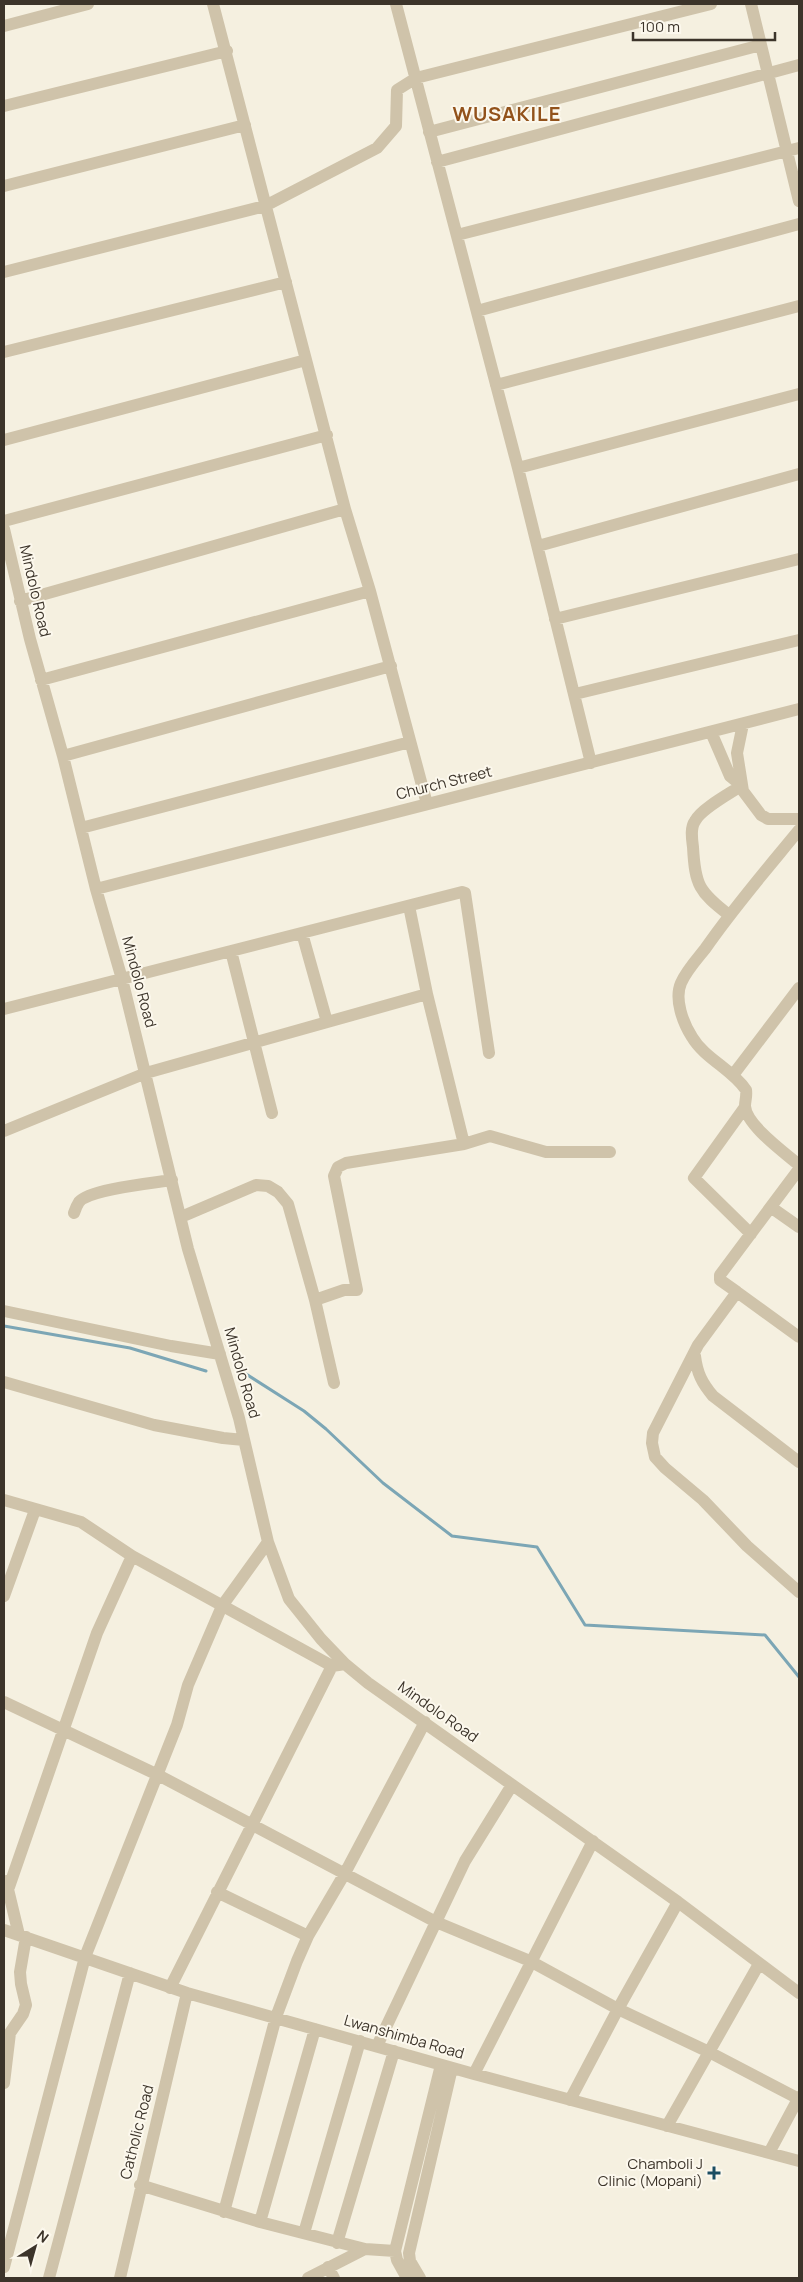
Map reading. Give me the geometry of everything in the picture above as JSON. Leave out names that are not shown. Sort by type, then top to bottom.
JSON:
[{"type":"street","points":[[4,26],[88,4]]},
{"type":"street","points":[[213,4],[227,51],[265,206],[345,509],[391,666],[427,804]]},
{"type":"street","points":[[396,4],[518,468],[591,762]]},
{"type":"street","points":[[4,272],[265,206],[377,148],[396,126],[396,90],[416,78],[711,4]]},
{"type":"street","points":[[755,5],[760,45],[793,149],[799,201]]},
{"type":"street","points":[[429,132],[760,45]]},
{"type":"street","points":[[4,106],[227,51]]},
{"type":"street","points":[[437,162],[799,65]]},
{"type":"street","points":[[4,186],[245,125]]},
{"type":"street","points":[[457,235],[793,149]]},
{"type":"street","points":[[477,312],[799,224]]},
{"type":"street","points":[[4,352],[286,282]]},
{"type":"street","points":[[496,385],[799,306]]},
{"type":"street","points":[[4,440],[306,360]]},
{"type":"street","points":[[518,468],[799,394]]},
{"type":"street","points":[[4,521],[327,436]]},
{"type":"street","points":[[538,546],[799,474]]},
{"type":"street","points":[[20,601],[345,509]]},
{"type":"street","name":"Mindolo Road","points":[[4,530],[20,601],[63,756],[96,889],[122,979],[195,1273],[244,1440],[268,1542],[289,1599],[303,1619],[346,1664],[368,1683],[593,1841],[799,1992]]},
{"type":"street","points":[[555,619],[799,560]]},
{"type":"street","points":[[41,680],[370,591]]},
{"type":"street","points":[[575,694],[799,640]]},
{"type":"street","points":[[63,756],[391,666]]},
{"type":"street","name":"Church Street","points":[[96,889],[799,709]]},
{"type":"street","points":[[741,786],[737,752],[743,724]]},
{"type":"street","points":[[711,732],[727,769],[761,815],[768,819],[799,819]]},
{"type":"street","points":[[81,828],[410,742]]},
{"type":"street","points":[[729,915],[714,904],[698,885],[694,870],[692,827],[699,815],[741,786]]},
{"type":"street","points":[[799,830],[729,915],[680,984],[679,999],[682,1016],[692,1038],[706,1054],[733,1075],[746,1090],[745,1107],[750,1119],[799,1165]]},
{"type":"street","points":[[4,1009],[231,950],[465,893],[489,1053]]},
{"type":"street","points":[[409,906],[427,994],[464,1144]]},
{"type":"street","points":[[302,933],[327,1022]]},
{"type":"street","points":[[231,950],[272,1113]]},
{"type":"street","points":[[733,1075],[799,988]]},
{"type":"street","points":[[4,1131],[146,1073],[255,1044],[427,994]]},
{"type":"street","points":[[745,1107],[694,1178],[751,1234]]},
{"type":"street","points":[[315,1300],[344,1290],[357,1290],[334,1176],[338,1167],[346,1163],[464,1144],[490,1136],[546,1152],[610,1152]]},
{"type":"street","points":[[799,1169],[772,1208],[720,1275],[720,1280],[799,1337]]},
{"type":"street","points":[[74,1213],[79,1202],[85,1198],[110,1190],[172,1180]]},
{"type":"street","points":[[181,1216],[256,1185],[268,1186],[278,1192],[288,1204],[315,1300],[334,1382]]},
{"type":"street","points":[[772,1208],[799,1227]]},
{"type":"street","points":[[736,1292],[698,1346],[654,1433],[652,1443],[655,1456],[665,1468],[703,1500],[747,1546],[799,1592]]},
{"type":"street","points":[[4,1311],[171,1346],[220,1354]]},
{"type":"street","points":[[694,1356],[697,1373],[703,1385],[714,1396],[799,1462]]},
{"type":"street","points":[[4,1382],[154,1425],[244,1440]]},
{"type":"street","points":[[4,1500],[81,1522],[132,1556],[332,1666],[346,1664]]},
{"type":"street","points":[[4,1596],[35,1510]]},
{"type":"street","points":[[4,2267],[85,1957],[177,1726],[188,1685],[222,1606],[268,1542]]},
{"type":"street","points":[[4,2083],[10,2033],[23,2014],[26,2005],[20,1972],[22,1936],[6,1882],[64,1729],[97,1633],[132,1556]]},
{"type":"street","points":[[170,1988],[332,1666]]},
{"type":"street","points":[[4,1702],[158,1775],[436,1922],[530,1961],[618,2009],[709,2052],[799,2098],[770,2153]]},
{"type":"street","points":[[224,2212],[276,2017],[308,1936],[346,1873],[425,1722]]},
{"type":"street","points":[[377,2046],[476,1840],[512,1785]]},
{"type":"street","points":[[474,2074],[530,1961],[593,1841]]},
{"type":"street","points":[[217,1892],[308,1936]]},
{"type":"street","points":[[570,2100],[678,1902]]},
{"type":"street","name":"Lwanshimba Road","points":[[4,1930],[187,1993],[315,2028],[446,2067],[799,2161]]},
{"type":"street","points":[[667,2126],[759,1964]]},
{"type":"street","points":[[49,2278],[130,1973]]},
{"type":"street","name":"Catholic Road","points":[[120,2278],[140,2185],[187,1993]]},
{"type":"street","points":[[260,2222],[315,2028]]},
{"type":"street","points":[[304,2233],[360,2041]]},
{"type":"street","points":[[337,2243],[394,2051]]},
{"type":"street","points":[[407,2278],[397,2260],[395,2251],[446,2067]]},
{"type":"street","points":[[420,2278],[410,2261],[408,2253],[446,2067]]},
{"type":"street","points":[[140,2185],[224,2212],[337,2243],[395,2251]]},
{"type":"street","points":[[308,2278],[331,2273],[365,2248]]},
{"type":"waterway","points":[[4,1326],[130,1348],[206,1371]]},
{"type":"waterway","points":[[235,1367],[304,1411],[326,1429],[383,1483],[452,1536],[537,1547],[585,1625],[765,1635],[799,1677]]},
{"type":"place","name":"Chamboli J Clinic (Mopani)","points":[[714,2173]]},
{"type":"district","name":"WUSAKILE","points":[[507,114]]}]
